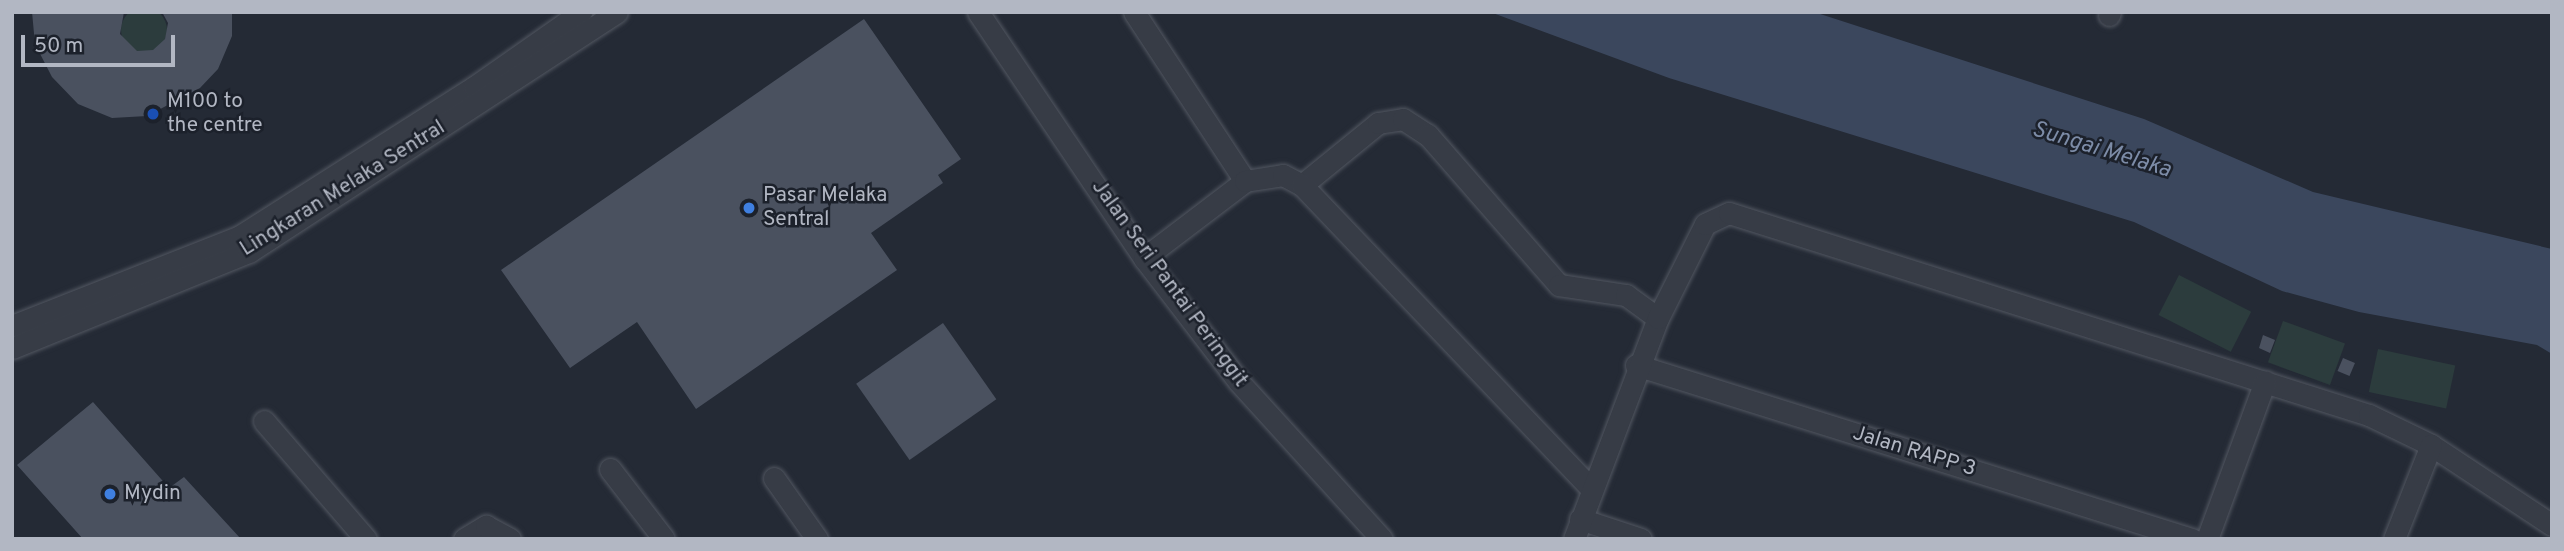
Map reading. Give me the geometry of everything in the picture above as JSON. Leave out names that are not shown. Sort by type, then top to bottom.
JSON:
[{"type":"street","name":"Lingkaran Melaka Sentral","points":[[12,326],[240,236],[474,87],[580,12]]},
{"type":"street","name":"Lingkaran Melaka Sentral","points":[[12,348],[249,251],[617,12]]},
{"type":"street","name":"Jalan Seri Pantai Peringgit","points":[[978,12],[1144,258],[1239,382],[1382,539]]},
{"type":"street","points":[[1134,12],[1245,181]]},
{"type":"street","points":[[1302,185],[1378,123],[1403,119],[1427,135],[1559,285],[1626,295],[1658,318]]},
{"type":"street","points":[[1144,258],[1245,181],[1283,175],[1302,185],[1590,487]]},
{"type":"street","points":[[1641,539],[1577,529],[1636,365],[1705,224],[1717,216],[1744,215],[2369,415],[2431,445],[2552,525]]},
{"type":"street","name":"Jalan RAPP 3","points":[[1636,365],[2192,539]]},
{"type":"street","points":[[2207,539],[2265,381]]},
{"type":"street","points":[[264,421],[366,539]]},
{"type":"street","points":[[2394,539],[2431,445]]},
{"type":"street","points":[[610,469],[664,539]]},
{"type":"street","points":[[774,478],[817,539]]},
{"type":"street","points":[[464,539],[486,526],[510,539]]},
{"type":"shaded area","points":[[144,7],[160,14],[167,30],[160,46],[144,53],[128,46],[121,30],[128,14]]},
{"type":"shaded area","points":[[2179,275],[2251,312],[2231,352],[2159,315]]},
{"type":"shaded area","points":[[2283,321],[2345,344],[2330,385],[2268,362]]},
{"type":"shaded area","points":[[2378,349],[2455,365],[2446,408],[2369,392]]},
{"type":"water","name":"Sungai Melaka","points":[[1490,12],[1814,12],[2144,119],[2313,192],[2552,249],[2552,354],[2537,345],[2359,312],[2282,291],[2134,222],[1669,78]]},
{"type":"building","points":[[32,12],[124,12],[120,34],[137,51],[153,50],[165,39],[168,23],[162,12],[232,12],[232,36],[218,69],[200,88],[147,116],[112,118],[78,104],[52,77],[35,44]]},
{"type":"building","name":"Pasar Melaka Sentral","points":[[864,19],[961,159],[938,175],[943,183],[871,233],[897,270],[696,409],[637,322],[570,368],[501,270]]},
{"type":"building","points":[[943,323],[996,399],[910,460],[856,384]]},
{"type":"building","points":[[2263,335],[2275,340],[2270,353],[2259,348]]},
{"type":"building","points":[[2343,358],[2355,363],[2349,376],[2338,371]]},
{"type":"building","points":[[93,402],[169,488],[184,477],[241,539],[83,539],[17,465]]},
{"type":"place","name":"M100 to the centre","points":[[153,114]]},
{"type":"place","name":"Pasar Melaka Sentral","points":[[749,208]]},
{"type":"place","name":"Mydin","points":[[110,494]]}]
